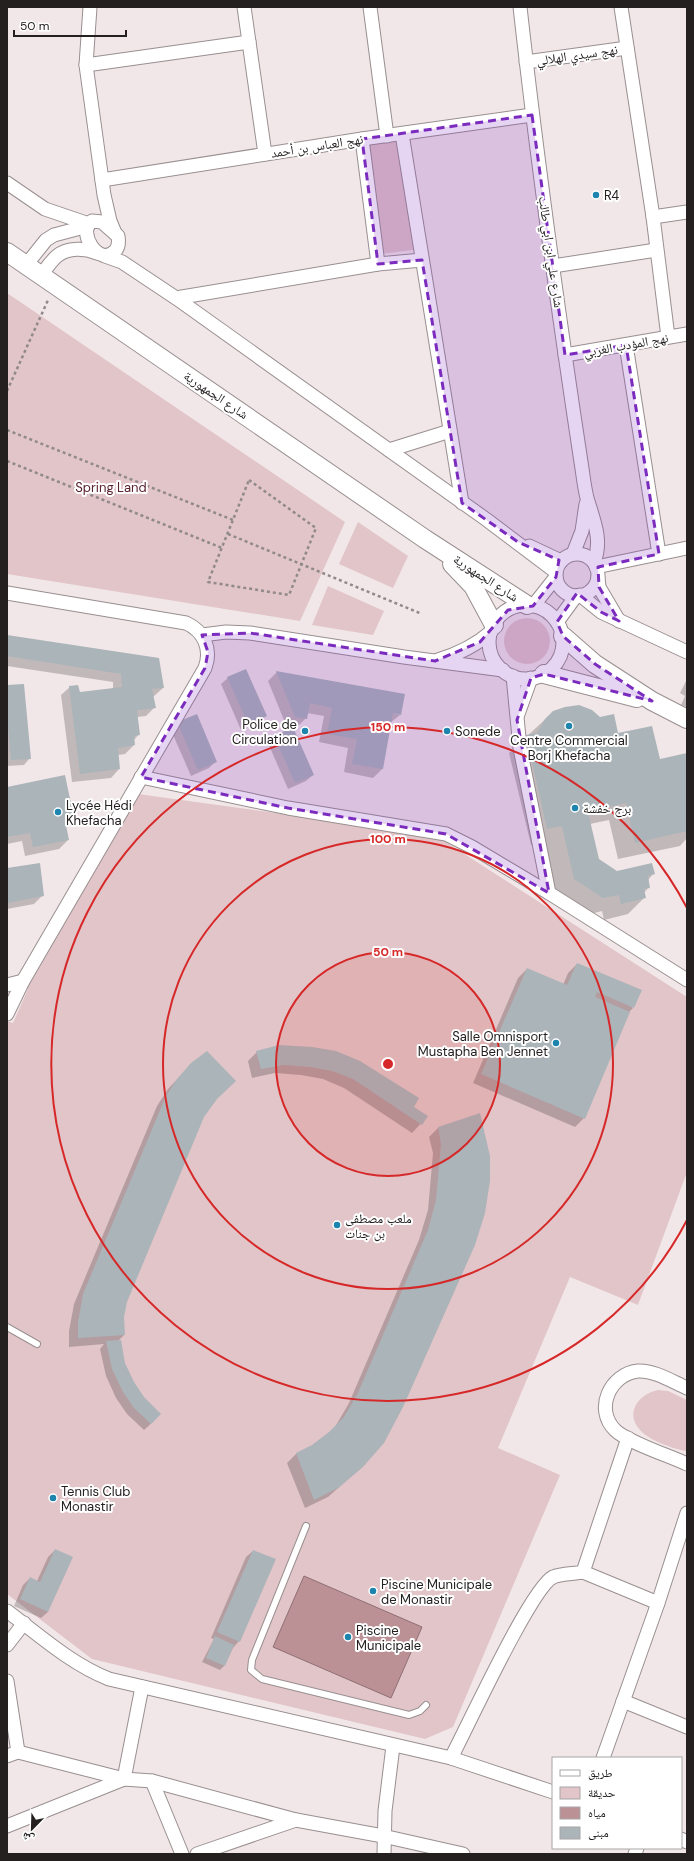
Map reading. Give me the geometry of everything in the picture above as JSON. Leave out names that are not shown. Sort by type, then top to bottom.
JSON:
[{"type":"street","points":[[90,7],[86,65],[104,195],[110,221],[117,237],[144,275]]},
{"type":"street","points":[[244,7],[265,154]]},
{"type":"street","points":[[370,7],[387,136]]},
{"type":"street","name":"شارع علي ابن ابي طالب","points":[[520,7],[532,115],[565,355],[586,496],[596,531],[598,548],[596,569]]},
{"type":"street","points":[[621,7],[653,218],[668,338]]},
{"type":"street","points":[[86,65],[249,42]]},
{"type":"street","name":"نهج سيدي الهلالي","points":[[526,62],[627,48]]},
{"type":"street","name":"نهج العباس بن أحمد","points":[[102,180],[362,139],[532,115]]},
{"type":"street","points":[[402,134],[462,503]]},
{"type":"street","points":[[362,139],[378,264]]},
{"type":"street","points":[[7,183],[45,209],[89,224]]},
{"type":"street","points":[[101,254],[87,235],[89,224],[98,215],[102,207],[104,195]]},
{"type":"street","points":[[653,218],[687,212]]},
{"type":"street","points":[[40,275],[46,240],[54,235],[99,221],[117,237],[117,250],[114,253],[101,254]]},
{"type":"street","points":[[40,275],[57,256],[65,252],[88,249],[122,262],[144,275],[518,542],[562,566]]},
{"type":"street","points":[[553,266],[656,250]]},
{"type":"street","name":"شارع الجمهورية","points":[[7,252],[425,539],[530,606]]},
{"type":"street","points":[[176,298],[378,264],[422,260]]},
{"type":"street","name":"نهج المؤدب الغربي","points":[[565,355],[687,334]]},
{"type":"street","points":[[626,345],[660,554]]},
{"type":"street","points":[[389,450],[450,431]]},
{"type":"street","name":"شارع علي ابن ابي طالب","points":[[530,606],[562,566],[585,521],[586,496]]},
{"type":"street","name":"شارع الجمهورية","points":[[425,539],[462,573],[473,586],[492,629]]},
{"type":"street","points":[[596,569],[687,548]]},
{"type":"street","points":[[562,566],[585,556],[596,569],[599,586],[620,621]]},
{"type":"street","points":[[562,566],[561,588],[565,591],[578,596],[601,612],[687,652]]},
{"type":"street","points":[[516,720],[537,676],[553,668],[559,658],[563,648],[560,629],[578,596],[592,590],[597,583],[596,569]]},
{"type":"street","points":[[7,593],[181,622],[191,625],[202,635],[208,652],[205,668],[23,982],[7,1014]]},
{"type":"street","points":[[435,661],[466,650],[480,642],[492,629],[500,617],[508,610],[517,607],[530,606],[542,609],[551,614],[560,629],[595,664],[652,701],[687,719]]},
{"type":"street","points":[[492,629],[491,651],[496,662],[508,673],[520,748],[549,893]]},
{"type":"street","points":[[202,635],[226,632],[250,632],[508,673],[537,676],[652,701]]},
{"type":"street","points":[[141,777],[288,808],[446,834],[472,847],[549,893],[687,980]]},
{"type":"street","points":[[7,986],[23,982]]},
{"type":"street","points":[[687,1388],[654,1374],[640,1371],[626,1374],[615,1381],[608,1393],[605,1406],[608,1419],[616,1430],[628,1438],[687,1464]]},
{"type":"street","points":[[583,1572],[628,1438]]},
{"type":"street","points":[[603,1757],[658,1603],[687,1513]]},
{"type":"street","points":[[451,1758],[523,1618],[545,1584],[553,1577],[583,1572],[658,1603]]},
{"type":"street","points":[[7,1611],[78,1664],[109,1680],[451,1758],[552,1792]]},
{"type":"street","points":[[7,1645],[24,1623]]},
{"type":"street","points":[[7,1681],[12,1754],[124,1779],[152,1781],[296,1820],[383,1836],[463,1854]]},
{"type":"street","points":[[124,1779],[142,1687]]},
{"type":"street","points":[[623,1701],[687,1726]]},
{"type":"street","points":[[384,1854],[383,1836],[393,1746]]},
{"type":"street","points":[[7,1826],[124,1779]]},
{"type":"street","points":[[152,1781],[182,1854]]},
{"type":"street","points":[[198,1854],[296,1820]]},
{"type":"lane","points":[[7,1328],[37,1344]]},
{"type":"lane","points":[[306,1526],[252,1660],[252,1670],[262,1679],[409,1715],[420,1711],[426,1705]]},
{"type":"path","points":[[7,391],[40,275]]},
{"type":"path","points":[[7,430],[233,520]]},
{"type":"path","points":[[7,461],[222,548]]},
{"type":"path","points":[[249,480],[316,528],[288,594],[208,582],[233,520],[249,480]]},
{"type":"path","points":[[228,534],[422,614]]},
{"type":"highlighted area","points":[[532,115],[565,355],[626,345],[659,554],[598,567],[599,587],[619,621],[601,612],[577,593],[557,622],[563,636],[595,664],[652,701],[544,674],[531,678],[517,720],[549,893],[446,834],[288,808],[141,777],[205,668],[208,652],[202,635],[250,633],[435,661],[480,642],[508,610],[533,606],[556,577],[559,560],[518,542],[462,503],[422,260],[378,264],[362,139]]},
{"type":"green space","points":[[404,130],[420,249],[381,254],[365,135]]},
{"type":"green space","name":"Spring Land","points":[[7,293],[345,522],[300,621],[7,574]]},
{"type":"green space","points":[[358,522],[408,556],[393,588],[339,564]]},
{"type":"green space","points":[[328,586],[384,611],[373,635],[312,625]]},
{"type":"green space","points":[[527,618],[540,622],[546,628],[550,641],[546,654],[540,660],[527,664],[514,660],[508,654],[504,641],[508,628],[514,622]]},
{"type":"green space","name":"ملعب مصطفى بن جنات","points":[[138,794],[298,816],[441,839],[687,997],[687,1172],[638,1305],[570,1277],[498,1448],[560,1475],[453,1727],[425,1739],[92,1659],[7,1594],[7,1021],[13,1023],[28,989],[23,986]]},
{"type":"green space","points":[[658,1390],[668,1391],[687,1400],[687,1451],[669,1447],[650,1438],[636,1425],[634,1412],[639,1400],[651,1392]]},
{"type":"water","name":"Piscine Municipale","points":[[304,1576],[422,1627],[391,1698],[273,1647]]},
{"type":"building","points":[[7,635],[159,658],[164,688],[152,689],[156,708],[137,710],[140,735],[134,736],[135,745],[118,748],[120,769],[80,774],[69,686],[78,685],[80,692],[122,687],[121,674],[7,656]]},
{"type":"building","points":[[246,669],[267,716],[248,724],[227,677]]},
{"type":"building","points":[[276,671],[405,694],[401,715],[393,713],[383,769],[352,764],[357,739],[327,734],[332,708],[310,703],[307,719],[295,717]]},
{"type":"building","points":[[24,684],[31,759],[11,760],[7,715],[7,685]]},
{"type":"building","name":"برج خفشة","points":[[579,705],[592,710],[600,717],[614,714],[618,733],[652,726],[660,759],[687,753],[687,831],[635,843],[626,803],[588,812],[599,859],[617,871],[652,863],[655,874],[648,876],[650,888],[644,889],[646,898],[621,904],[619,895],[603,898],[574,879],[562,826],[547,829],[526,735],[537,733],[545,719],[553,711]]},
{"type":"building","points":[[197,714],[217,762],[198,770],[177,722]]},
{"type":"building","points":[[293,727],[314,775],[295,783],[274,736]]},
{"type":"building","points":[[65,775],[74,818],[65,820],[69,840],[33,847],[30,833],[7,837],[7,787]]},
{"type":"building","points":[[40,863],[44,896],[7,903],[7,868]]},
{"type":"building","name":"Salle Omnisport Mustapha Ben Jennet","points":[[577,963],[642,990],[634,1008],[597,992],[595,997],[630,1012],[585,1119],[481,1074],[527,968],[567,985]]},
{"type":"building","points":[[279,1045],[312,1047],[336,1051],[360,1061],[419,1098],[414,1107],[428,1116],[422,1125],[353,1079],[332,1071],[310,1067],[284,1065],[261,1069],[256,1051]]},
{"type":"building","points":[[207,1051],[236,1081],[217,1099],[204,1117],[127,1302],[124,1317],[125,1335],[78,1338],[78,1322],[83,1294],[166,1096],[177,1079],[191,1063]]},
{"type":"building","points":[[480,1113],[490,1156],[490,1181],[485,1213],[475,1245],[403,1407],[384,1443],[363,1467],[338,1488],[314,1500],[296,1453],[312,1445],[329,1432],[344,1417],[358,1393],[428,1230],[436,1200],[441,1144],[438,1127]]},
{"type":"building","points":[[121,1340],[125,1363],[134,1382],[144,1397],[161,1414],[151,1424],[134,1408],[123,1392],[112,1369],[106,1341]]},
{"type":"building","points":[[55,1549],[73,1557],[48,1612],[20,1599],[30,1577],[40,1582]]},
{"type":"building","points":[[253,1550],[276,1559],[240,1642],[217,1632]]},
{"type":"building","points":[[215,1636],[234,1645],[225,1666],[206,1658]]},
{"type":"place","name":"R4","points":[[596,195]]},
{"type":"place","name":"Centre Commercial Borj Khefacha","points":[[569,726]]},
{"type":"place","name":"Police de Circulation","points":[[305,731]]},
{"type":"place","name":"Sonede","points":[[447,731]]},
{"type":"place","name":"برج خفشة","points":[[575,808]]},
{"type":"place","name":"Lycée Hédi Khefacha","points":[[58,812]]},
{"type":"place","name":"Salle Omnisport Mustapha Ben Jennet","points":[[556,1043]]},
{"type":"place","name":"ملعب مصطفى بن جنات","points":[[337,1225]]},
{"type":"place","name":"Tennis Club Monastir","points":[[53,1498]]},
{"type":"place","name":"Piscine Municipale de Monastir","points":[[373,1591]]},
{"type":"place","name":"Piscine Municipale","points":[[348,1637]]}]
